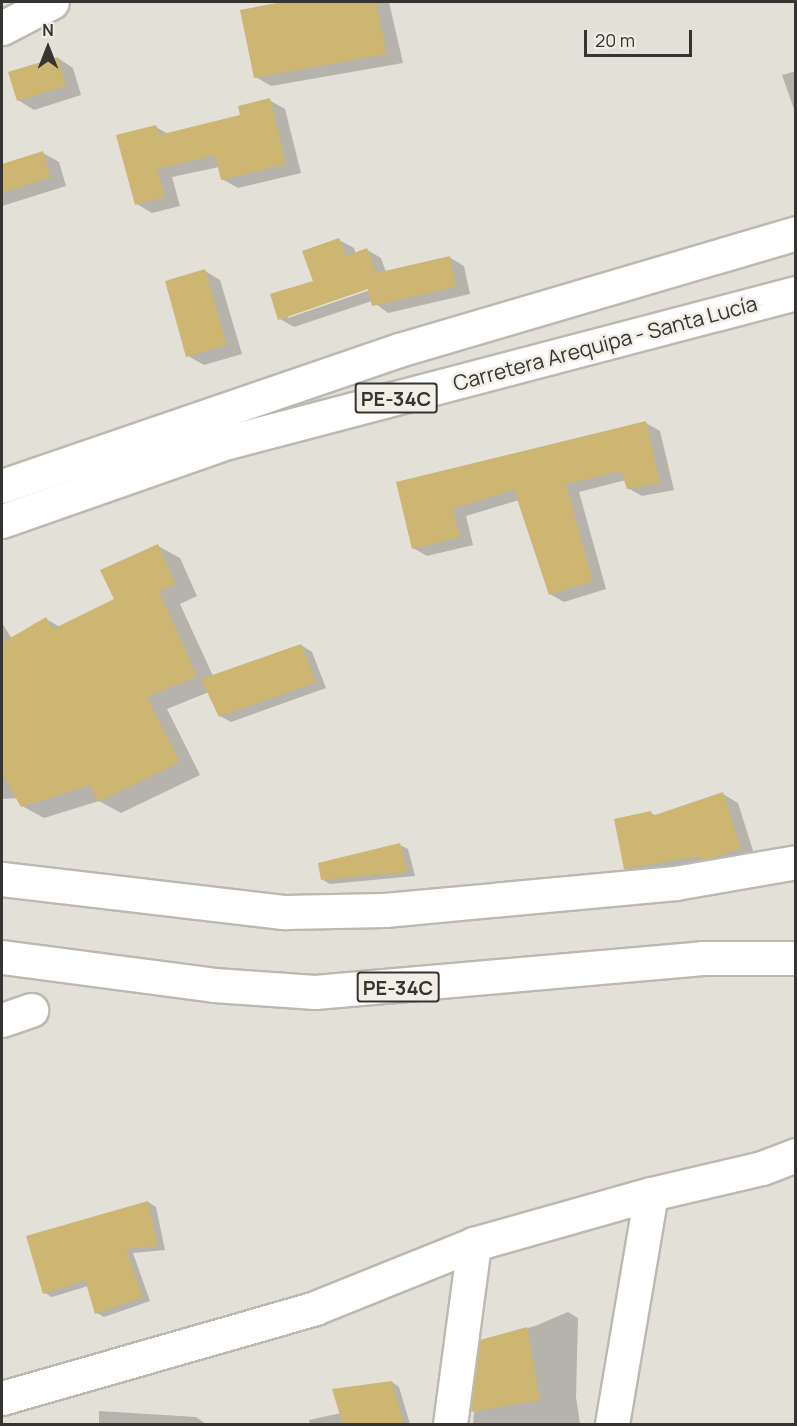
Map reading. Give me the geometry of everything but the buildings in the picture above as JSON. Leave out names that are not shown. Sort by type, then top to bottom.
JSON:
[{"type":"street","points":[[2,28],[52,2]]},
{"type":"street","points":[[2,486],[388,353],[795,233]]},
{"type":"street","name":"Carretera Arequipa - Santa Lucía","points":[[2,521],[228,442],[795,293]]},
{"type":"street","points":[[2,879],[285,912],[385,910],[676,883],[795,862]]},
{"type":"street","name":"PE-34C","points":[[2,957],[214,985],[315,992],[704,958],[795,958]]},
{"type":"street","points":[[2,1398],[315,1308],[474,1244],[651,1194],[762,1168],[795,1155]]},
{"type":"street","points":[[612,1425],[651,1194]]},
{"type":"street","points":[[450,1425],[474,1244]]}]
